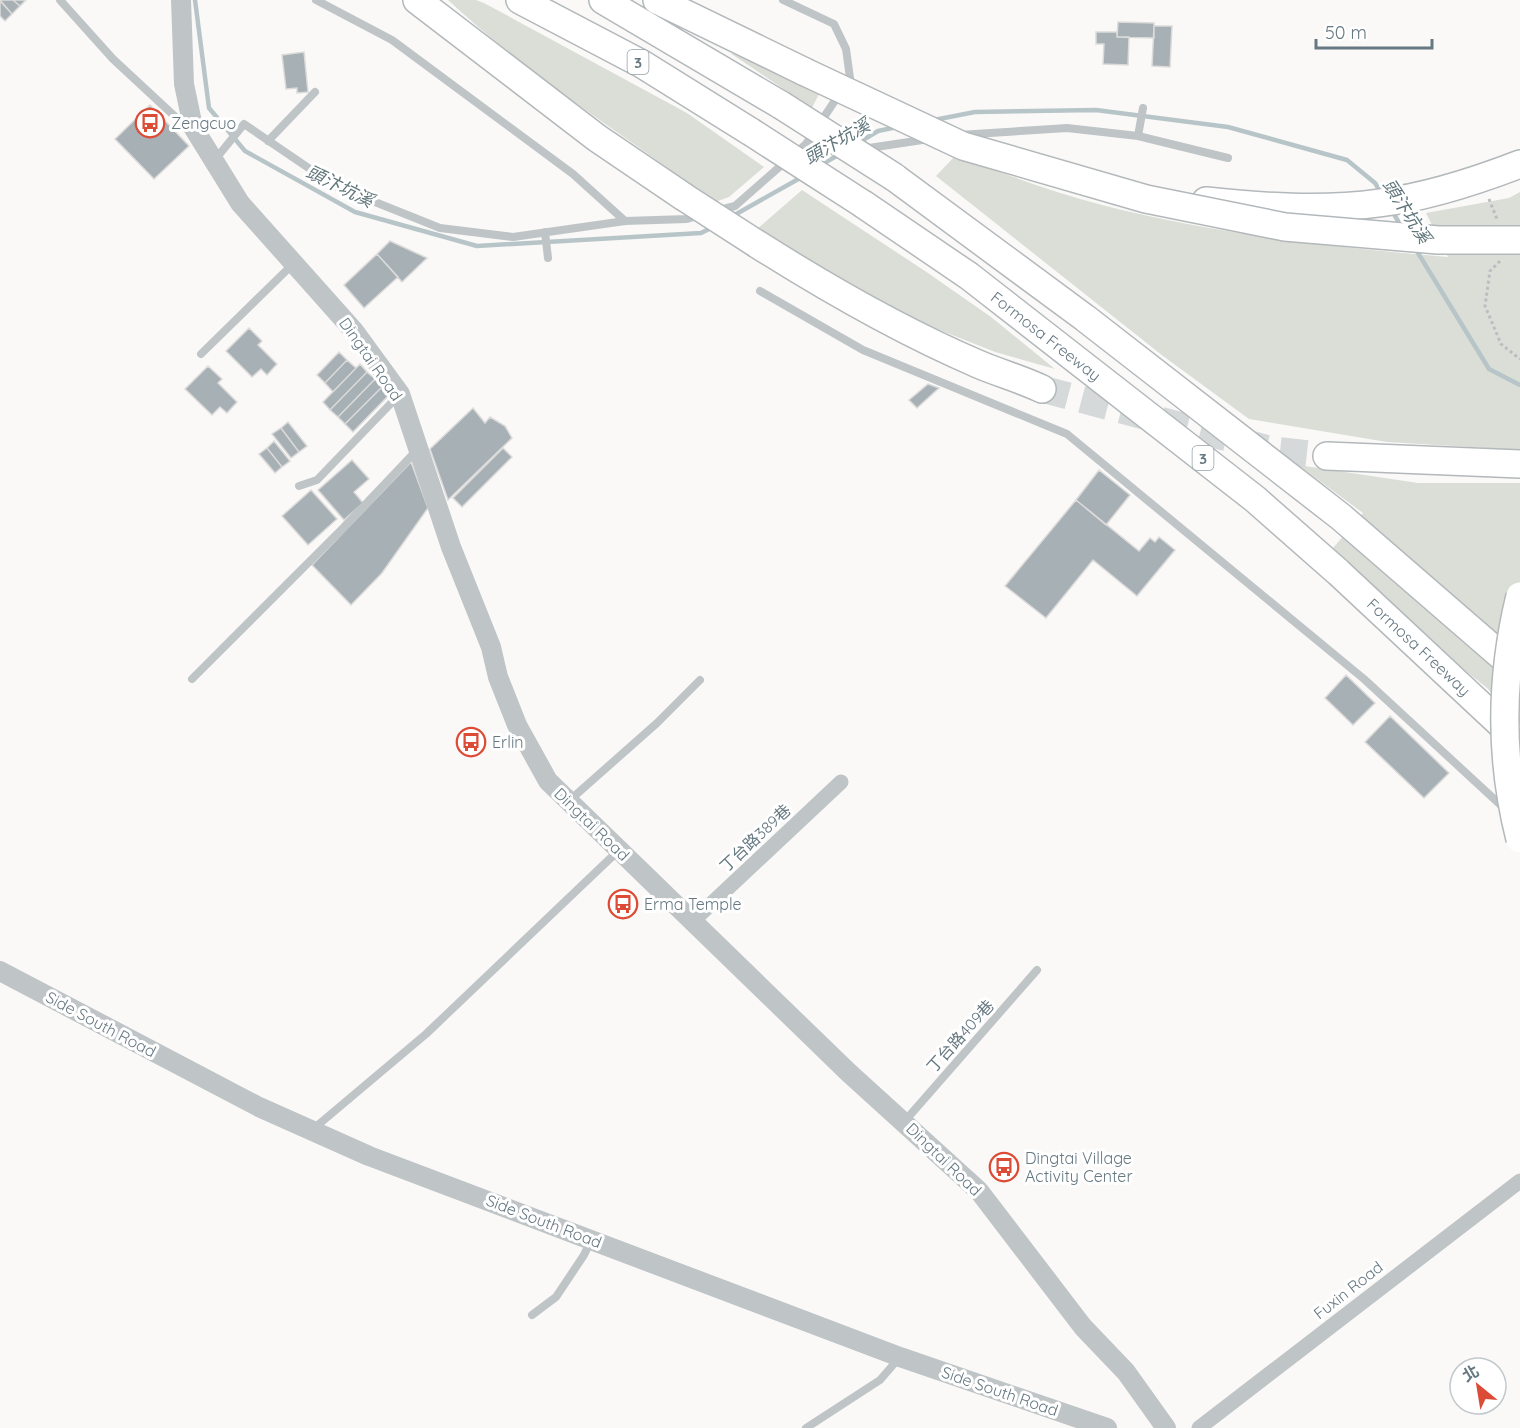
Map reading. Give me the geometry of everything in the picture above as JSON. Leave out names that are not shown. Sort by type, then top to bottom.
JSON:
[{"type":"highway","points":[[417,0],[597,138],[684,197],[810,277],[907,330],[978,364],[1042,388]]},
{"type":"highway","name":"Formosa Freeway","points":[[520,0],[642,64],[863,204],[969,276],[1255,499],[1338,572],[1520,742]]},
{"type":"highway","name":"3","points":[[603,0],[781,105],[894,177],[1085,318],[1341,517],[1520,672]]},
{"type":"highway","points":[[657,0],[963,146],[1146,199],[1285,227],[1438,240],[1512,249]]},
{"type":"highway","points":[[1146,199],[1181,198],[1258,206],[1380,203],[1459,185],[1520,164]]},
{"type":"highway","points":[[1327,456],[1520,464]]},
{"type":"highway","points":[[1520,596],[1511,634],[1503,700],[1504,760],[1520,839]]},
{"type":"street","name":"Dingtai Road","points":[[182,0],[184,84],[193,127],[240,203],[296,262],[354,332],[400,394],[517,725],[548,781],[694,920],[848,1072],[979,1191],[1083,1327],[1126,1372],[1166,1428]]},
{"type":"street","name":"丁台路389巷","points":[[694,920],[841,782]]},
{"type":"street","name":"Side South Road","points":[[0,971],[259,1107],[369,1156],[900,1357],[1107,1428]]},
{"type":"street","name":"Fuxin Road","points":[[1199,1428],[1520,1181]]},
{"type":"lane","points":[[60,0],[112,59],[183,124],[193,127]]},
{"type":"lane","points":[[316,0],[392,40],[573,174],[625,221]]},
{"type":"lane","points":[[213,162],[244,124],[335,186],[440,228],[513,237],[625,221],[687,219],[735,206],[806,144],[850,78],[846,49],[834,24],[789,1]]},
{"type":"lane","points":[[268,141],[315,92]]},
{"type":"lane","points":[[1138,136],[1143,108]]},
{"type":"lane","points":[[822,120],[832,126]]},
{"type":"lane","points":[[860,143],[869,148],[969,134],[1056,129],[1138,136],[1228,158]]},
{"type":"lane","points":[[545,232],[548,258]]},
{"type":"lane","points":[[201,354],[296,262]]},
{"type":"lane","points":[[760,291],[863,350],[1066,434],[1364,679],[1510,814],[1520,829]]},
{"type":"lane","points":[[299,486],[316,480],[400,394]]},
{"type":"lane","points":[[192,679],[344,527],[418,448]]},
{"type":"lane","points":[[568,801],[657,723],[700,680]]},
{"type":"lane","points":[[311,1131],[426,1034],[620,850]]},
{"type":"lane","name":"丁台路409巷","points":[[904,1122],[1037,970]]},
{"type":"lane","points":[[532,1315],[556,1297],[584,1255],[591,1239]]},
{"type":"lane","points":[[806,1428],[880,1380],[900,1357]]},
{"type":"path","points":[[1512,249],[1490,271],[1485,306],[1501,344],[1520,359]]},
{"type":"shaded area","points":[[448,0],[476,0],[484,3],[687,113],[764,167],[729,197],[715,202],[545,80],[479,28]]},
{"type":"shaded area","points":[[730,53],[763,64],[820,92],[812,108]]},
{"type":"shaded area","points":[[955,156],[1083,200],[1187,224],[1317,244],[1448,257],[1426,213],[1509,198],[1520,192],[1520,450],[1387,442],[1249,419],[1163,356],[936,176]]},
{"type":"shaded area","points":[[802,190],[991,317],[1055,369],[995,352],[917,321],[756,230]]},
{"type":"shaded area","points":[[1298,465],[1418,483],[1520,483],[1520,722],[1487,688],[1451,659],[1333,548],[1363,513]]},
{"type":"building","points":[[0,0],[13,0],[20,6],[12,14]]},
{"type":"building","points":[[13,0],[26,0],[20,6]]},
{"type":"building","points":[[0,1],[12,14],[5,21],[0,16]]},
{"type":"building","points":[[1118,22],[1154,23],[1154,38],[1117,37]]},
{"type":"building","points":[[1154,26],[1172,26],[1170,67],[1152,66]]},
{"type":"building","points":[[1096,32],[1117,32],[1117,37],[1129,37],[1128,65],[1103,64],[1104,44],[1096,44]]},
{"type":"building","points":[[304,52],[308,92],[297,93],[297,88],[286,89],[282,55]]},
{"type":"building","points":[[150,105],[189,146],[154,179],[115,139]]},
{"type":"building","points":[[390,241],[427,258],[402,282],[377,254]]},
{"type":"building","points":[[377,254],[398,277],[364,308],[344,285]]},
{"type":"building","points":[[249,328],[262,341],[258,345],[277,364],[267,375],[261,369],[252,377],[226,351]]},
{"type":"building","points":[[339,352],[347,360],[325,383],[317,375]]},
{"type":"building","points":[[347,360],[356,368],[333,392],[325,383]]},
{"type":"building","points":[[360,364],[367,372],[330,410],[323,402]]},
{"type":"building","points":[[208,366],[222,379],[218,383],[237,402],[227,413],[220,407],[212,415],[185,389]]},
{"type":"building","points":[[367,372],[375,379],[338,417],[330,410]]},
{"type":"building","points":[[375,379],[382,387],[345,424],[338,417]]},
{"type":"building","points":[[928,384],[939,388],[917,408],[909,400]]},
{"type":"building","points":[[382,387],[390,394],[353,432],[345,424]]},
{"type":"building","points":[[473,408],[485,423],[490,417],[505,426],[512,438],[448,500],[430,449]]},
{"type":"building","points":[[288,422],[307,446],[299,452],[281,428]]},
{"type":"building","points":[[281,428],[299,452],[291,458],[272,434]]},
{"type":"building","points":[[274,441],[290,461],[282,467],[267,448]]},
{"type":"building","points":[[267,448],[282,467],[275,473],[259,454]]},
{"type":"building","points":[[503,448],[512,457],[462,507],[453,498]]},
{"type":"building","points":[[352,460],[369,479],[354,492],[363,503],[344,520],[318,490]]},
{"type":"building","points":[[411,462],[428,508],[382,573],[351,605],[312,565]]},
{"type":"building","points":[[1099,470],[1130,495],[1106,525],[1076,500]]},
{"type":"building","points":[[311,490],[337,519],[308,545],[282,516]]},
{"type":"building","points":[[1076,500],[1139,551],[1150,538],[1155,542],[1159,537],[1175,550],[1137,596],[1093,560],[1046,618],[1005,586]]},
{"type":"building","points":[[1346,675],[1375,703],[1353,725],[1325,698]]},
{"type":"building","points":[[1390,716],[1449,773],[1424,798],[1365,742]]},
{"type":"waterway","name":"頭汴坑溪","points":[[195,0],[209,108],[245,151],[355,212],[477,246],[701,233],[713,227]]},
{"type":"waterway","name":"頭汴坑溪","points":[[934,120],[975,112],[1096,110],[1228,127],[1347,160],[1375,183],[1382,194]]},
{"type":"waterway","name":"頭汴坑溪","points":[[858,143],[878,131],[897,127]]},
{"type":"waterway","name":"頭汴坑溪","points":[[819,166],[840,154]]},
{"type":"waterway","name":"頭汴坑溪","points":[[731,217],[802,177]]},
{"type":"waterway","name":"頭汴坑溪","points":[[1391,209],[1402,228]]},
{"type":"waterway","name":"頭汴坑溪","points":[[1415,248],[1489,369],[1520,385]]},
{"type":"tunnel","points":[[1042,389],[1273,450],[1327,456]]},
{"type":"place","name":"Zengcuo","points":[[150,123]]},
{"type":"place","name":"Erlin","points":[[471,742]]},
{"type":"place","name":"Erma Temple","points":[[623,904]]},
{"type":"place","name":"Dingtai Village Activity Center","points":[[1004,1167]]}]
